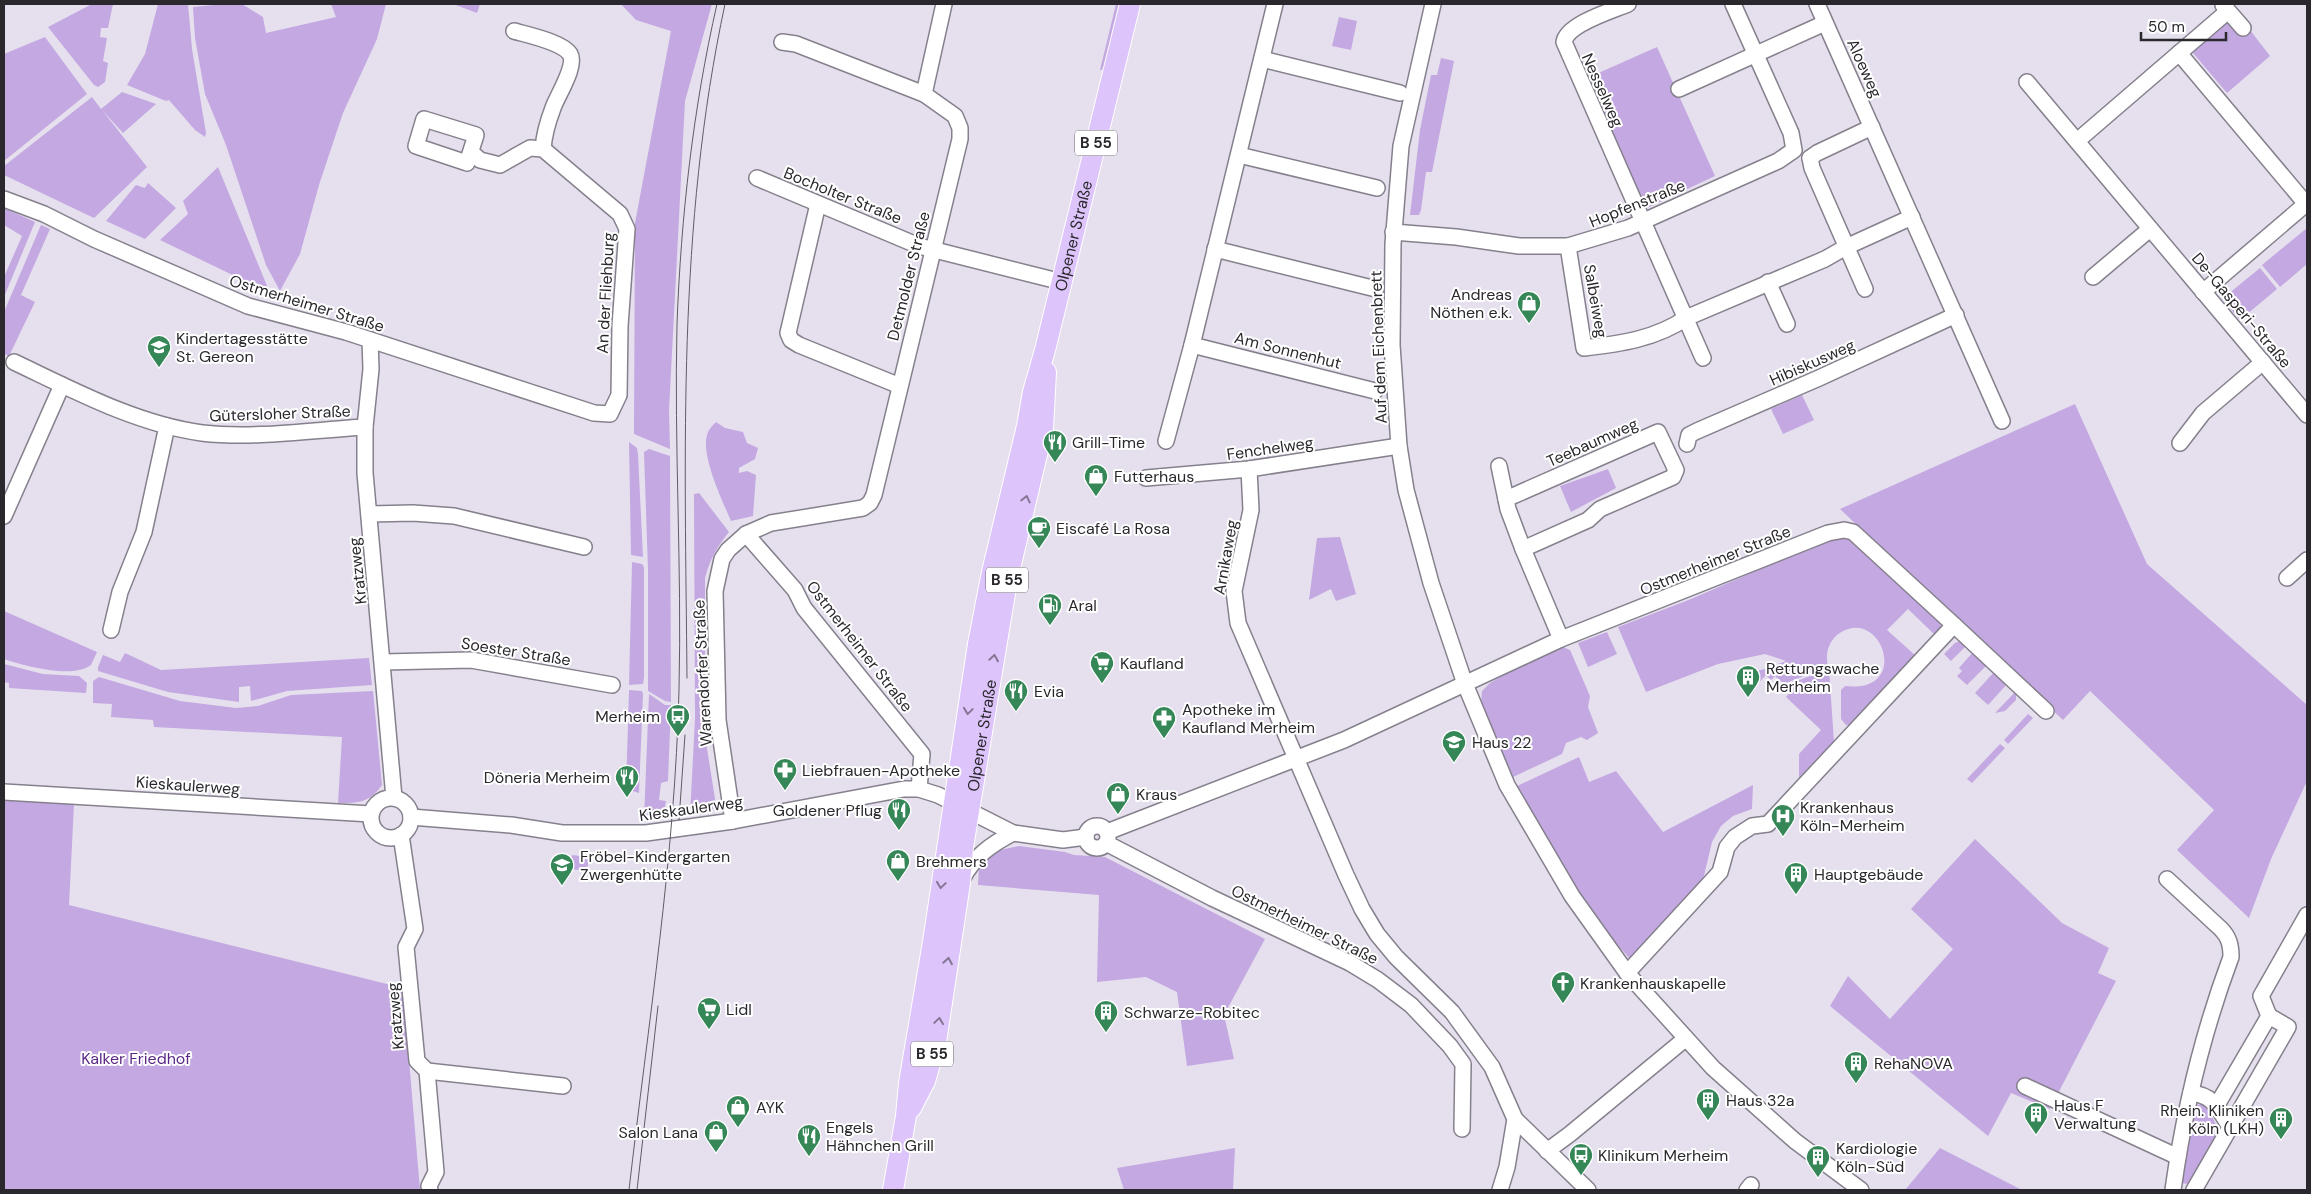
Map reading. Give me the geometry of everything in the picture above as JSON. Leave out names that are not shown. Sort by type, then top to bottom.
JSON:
[{"type":"main road","name":"Olpener Straße","points":[[893,1190],[933,942],[962,806],[984,611],[1035,428],[1032,392],[1045,350],[1130,4]]},
{"type":"main road","name":"Olpener Straße","points":[[906,1116],[925,1081],[936,1042],[960,883],[963,847],[962,806]]},
{"type":"street","points":[[924,94],[944,4]]},
{"type":"street","points":[[1166,441],[1192,344],[1275,4]]},
{"type":"street","name":"Auf dem Eichenbrett","points":[[1433,4],[1401,146],[1393,232],[1392,336],[1399,446],[1406,490],[1431,583],[1465,684]]},
{"type":"street","name":"Nesselweg","points":[[1628,4],[1573,28],[1566,36],[1564,42],[1604,137],[1644,221]]},
{"type":"street","points":[[1733,4],[1792,133],[1794,150],[1810,158]]},
{"type":"street","name":"Aloeweg","points":[[1816,4],[1956,315]]},
{"type":"street","points":[[2076,141],[2179,54],[2225,8],[2243,28]]},
{"type":"street","points":[[1678,89],[1825,23]]},
{"type":"street","points":[[471,152],[480,160],[500,165],[530,148],[543,149],[544,136],[554,106],[572,63],[570,54],[558,45],[514,31]]},
{"type":"street","name":"Detmolder Straße","points":[[746,534],[771,524],[864,508],[870,503],[874,495],[960,139],[960,128],[955,116],[924,94],[796,44],[782,42]]},
{"type":"street","points":[[2179,54],[2307,204],[2203,292]]},
{"type":"street","points":[[1262,59],[1400,93]]},
{"type":"street","name":"De-Gasperi-Straße","points":[[2027,82],[2307,415]]},
{"type":"street","points":[[1810,158],[1872,127]]},
{"type":"street","name":"An der Fliehburg","points":[[543,149],[620,214],[627,229],[620,326],[619,395],[610,414]]},
{"type":"street","name":"Hopfenstraße","points":[[1393,232],[1519,246],[1568,246],[1587,242],[1644,221],[1778,160],[1794,150]]},
{"type":"street","points":[[1239,155],[1377,188]]},
{"type":"street","points":[[1810,158],[1812,168],[1866,289]]},
{"type":"street","name":"Bocholter Straße","points":[[757,178],[919,246],[934,248],[950,254],[1062,282]]},
{"type":"street","name":"Ostmerheimer Straße","points":[[4,199],[44,214],[94,239],[248,306],[370,340],[594,413],[610,414]]},
{"type":"street","points":[[818,204],[788,333],[792,340],[799,344],[900,386]]},
{"type":"street","points":[[1846,247],[1912,217]]},
{"type":"street","points":[[1644,221],[1703,358]]},
{"type":"street","points":[[2094,277],[2150,229]]},
{"type":"street","name":"Salbeiweg","points":[[1568,246],[1584,348],[1606,347],[1640,339],[1674,326],[1686,318],[1825,259],[1846,247]]},
{"type":"street","points":[[1215,249],[1376,289]]},
{"type":"street","points":[[1768,282],[1787,324]]},
{"type":"street","points":[[1956,315],[2002,421]]},
{"type":"street","name":"Hibiskusweg","points":[[1687,444],[1690,436],[1697,431],[1956,315]]},
{"type":"street","name":"Kratzweg","points":[[370,340],[371,369],[365,427],[368,514],[394,798]]},
{"type":"street","name":"Am Sonnenhut","points":[[1192,344],[1375,391]]},
{"type":"street","name":"Gütersloher Straße","points":[[14,362],[108,405],[167,426],[200,432],[236,435],[365,427]]},
{"type":"street","points":[[2180,443],[2203,413],[2263,362]]},
{"type":"street","points":[[4,516],[62,385]]},
{"type":"street","points":[[111,630],[120,592],[144,532],[167,426]]},
{"type":"street","name":"Teebaumweg","points":[[1506,499],[1658,432],[1676,470],[1673,477],[1600,509],[1588,520],[1523,549]]},
{"type":"street","name":"Fenchelweg","points":[[1146,478],[1248,470],[1399,446]]},
{"type":"street","points":[[1499,466],[1506,499],[1523,549],[1561,640]]},
{"type":"street","name":"Arnikaweg","points":[[1248,470],[1251,510],[1235,583],[1234,604],[1238,624],[1296,758]]},
{"type":"street","points":[[368,514],[413,513],[454,516],[584,547]]},
{"type":"street","name":"Ostmerheimer Straße","points":[[1106,838],[1296,758],[1344,740],[1561,640],[1828,533],[1844,530],[1853,532],[1860,537],[2046,712]]},
{"type":"street","name":"Ostmerheimer Straße","points":[[746,534],[795,590],[804,608],[922,754],[918,789]]},
{"type":"street","name":"Warendorfer Straße","points":[[733,821],[718,720],[715,591],[722,559],[728,550],[746,534]]},
{"type":"street","points":[[2287,578],[2307,560]]},
{"type":"street","points":[[1627,973],[1720,872],[1727,847],[1735,837],[1752,826],[1768,824],[1954,625]]},
{"type":"street","name":"Soester Straße","points":[[383,662],[471,660],[612,685]]},
{"type":"street","points":[[1465,684],[1507,785],[1572,896],[1627,973],[1713,1068],[1782,1129],[1862,1190]]},
{"type":"street","name":"Ostmerheimer Straße","points":[[1296,758],[1364,912],[1396,957],[1452,1012],[1492,1067],[1515,1118],[1588,1190]]},
{"type":"street","name":"Kieskaulerweg","points":[[411,817],[582,834],[646,833],[733,821],[904,789],[918,789],[962,806]]},
{"type":"street","name":"Kieskaulerweg","points":[[4,792],[371,814]]},
{"type":"street","points":[[394,798],[407,806],[411,817],[406,831],[401,836],[383,837],[371,824],[371,814],[373,808],[382,800],[394,798]]},
{"type":"street","points":[[962,806],[1013,833],[1063,840],[1086,837],[1088,844],[1094,847],[1100,847],[1106,838]]},
{"type":"street","points":[[960,883],[977,856],[993,843],[1013,833]]},
{"type":"street","name":"Kratzweg","points":[[401,836],[415,930],[406,947],[416,1061],[427,1070],[436,1172],[430,1190]]},
{"type":"street","name":"Ostmerheimer Straße","points":[[1106,838],[1220,902],[1350,963],[1378,980],[1411,1005],[1450,1046],[1463,1064],[1462,1129]]},
{"type":"street","points":[[2166,879],[2222,929],[2226,934],[2231,950],[2231,957],[2205,1031],[2178,1157],[2173,1190]]},
{"type":"street","points":[[2194,1190],[2288,1027],[2269,1016],[2262,996],[2307,915]]},
{"type":"street","points":[[2217,1105],[2269,1016]]},
{"type":"street","points":[[1547,1150],[1577,1128],[1685,1039]]},
{"type":"street","points":[[427,1070],[563,1086]]},
{"type":"street","points":[[2025,1086],[2178,1157]]},
{"type":"street","points":[[2191,1093],[2201,1094],[2217,1105],[2230,1127]]},
{"type":"street","points":[[1500,1190],[1507,1167],[1515,1118]]},
{"type":"green space","points":[[92,4],[113,4],[108,28],[101,28],[100,37],[107,38],[103,61],[108,63],[105,82],[98,87],[94,85],[48,27]]},
{"type":"green space","points":[[158,4],[188,4],[192,49],[206,133],[205,137],[195,130],[169,100],[166,101],[127,85],[145,54]]},
{"type":"green space","points":[[242,4],[263,17],[266,33],[336,17],[331,4],[386,4],[377,39],[343,113],[319,185],[300,254],[280,291],[266,265],[226,145],[205,94],[195,38],[193,7]]},
{"type":"green space","points":[[453,4],[480,4],[477,13]]},
{"type":"green space","points":[[621,4],[712,4],[685,101],[669,411],[670,449],[634,434],[635,223],[671,31],[636,20]]},
{"type":"green space","points":[[1116,4],[1120,4],[1105,69],[1100,70]]},
{"type":"green space","points":[[1339,17],[1357,21],[1351,50],[1332,46]]},
{"type":"green space","points":[[2228,23],[2234,26],[2242,36],[2250,30],[2270,56],[2227,93],[2193,53],[2195,47],[2222,24]]},
{"type":"green space","points":[[45,37],[87,94],[4,161],[4,54]]},
{"type":"green space","points":[[1657,47],[1715,176],[1647,208],[1642,205],[1585,79]]},
{"type":"green space","points":[[1441,58],[1454,61],[1432,172],[1426,172],[1419,215],[1410,215],[1420,130],[1431,75],[1437,75]]},
{"type":"green space","points":[[122,92],[156,104],[123,133],[102,110],[147,167],[94,218],[4,175],[4,166],[92,97],[101,109]]},
{"type":"green space","points":[[218,167],[270,293],[160,240],[188,214],[183,201]]},
{"type":"green space","points":[[148,183],[176,208],[145,239],[106,221],[136,185],[145,188]]},
{"type":"green space","points":[[4,208],[35,222],[4,297],[4,277],[22,236],[4,225]]},
{"type":"green space","points":[[41,225],[50,229],[21,295],[35,302],[9,356],[4,354],[4,312]]},
{"type":"green space","points":[[2307,228],[2307,264],[2280,287],[2262,265]]},
{"type":"green space","points":[[2260,268],[2277,289],[2240,320],[2222,299]]},
{"type":"green space","points":[[1802,395],[1814,420],[1783,434],[1771,409]]},
{"type":"green space","points":[[2075,404],[2147,564],[2307,705],[2307,781],[2271,859],[2249,918],[2177,850],[2214,810],[2090,691],[2063,720],[1840,509]]},
{"type":"green space","points":[[716,422],[725,428],[743,432],[747,443],[758,448],[755,459],[739,468],[739,473],[747,471],[756,475],[753,516],[731,521],[718,490],[710,466],[706,444],[708,433]]},
{"type":"green space","points":[[629,442],[637,448],[638,454],[643,557],[631,555]]},
{"type":"green space","points":[[649,449],[670,456],[671,702],[665,701],[648,691],[648,570],[644,452]]},
{"type":"green space","points":[[1608,469],[1616,488],[1571,512],[1560,486]]},
{"type":"green space","points":[[699,493],[729,532],[714,554],[705,578],[705,736],[716,805],[711,811],[690,816],[695,718],[694,494]]},
{"type":"green space","points":[[1839,535],[1850,537],[1941,623],[1940,630],[1935,635],[1908,609],[1887,630],[1916,656],[1852,725],[1846,725],[1841,719],[1841,690],[1845,686],[1866,685],[1879,677],[1884,665],[1883,651],[1877,639],[1866,630],[1853,628],[1837,635],[1828,649],[1828,666],[1784,684],[1775,676],[1771,680],[1766,675],[1751,691],[1738,678],[1739,675],[1765,669],[1786,661],[1765,654],[1718,664],[1646,692],[1618,627],[1691,599]]},
{"type":"green space","points":[[1340,537],[1356,594],[1336,601],[1331,589],[1309,600],[1317,538]]},
{"type":"green space","points":[[632,562],[642,564],[644,567],[644,677],[643,684],[629,685]]},
{"type":"green space","points":[[4,611],[97,652],[91,665],[83,669],[61,671],[36,668],[4,659]]},
{"type":"green space","points":[[1607,632],[1617,654],[1588,667],[1578,643]]},
{"type":"green space","points":[[1960,641],[1967,645],[1951,661],[1944,654],[1955,643]]},
{"type":"green space","points":[[1563,647],[1570,650],[1590,696],[1588,707],[1598,733],[1587,740],[1581,737],[1566,743],[1562,754],[1513,777],[1481,703],[1482,691],[1490,683],[1521,665]]},
{"type":"green space","points":[[1974,651],[1987,665],[1967,685],[1957,676],[1962,671],[1959,668]]},
{"type":"green space","points":[[125,653],[161,670],[369,658],[372,685],[287,691],[251,701],[250,686],[239,687],[239,702],[168,692],[98,671],[103,655],[120,662]]},
{"type":"green space","points":[[4,664],[43,674],[79,676],[87,683],[86,693],[9,688],[9,683],[4,682]]},
{"type":"green space","points":[[1829,669],[1834,742],[1799,778],[1799,754],[1821,730],[1786,697],[1791,691],[1788,688],[1794,682]]},
{"type":"green space","points":[[1995,671],[2008,683],[1988,705],[1975,693]]},
{"type":"green space","points":[[99,677],[180,701],[236,708],[258,706],[291,695],[373,691],[382,785],[368,799],[352,803],[338,803],[342,737],[154,727],[153,720],[111,717],[112,704],[93,703],[93,681]]},
{"type":"green space","points":[[629,690],[642,691],[643,694],[639,793],[626,789]]},
{"type":"green space","points":[[2016,691],[2016,700],[2005,711],[1995,713]]},
{"type":"green space","points":[[649,694],[665,705],[671,705],[668,781],[661,783],[659,800],[666,801],[663,816],[660,817],[657,811],[652,812],[652,818],[644,819]]},
{"type":"green space","points":[[2028,714],[2033,718],[2008,744],[2004,740]]},
{"type":"green space","points":[[2000,744],[2005,748],[1972,783],[1967,779]]},
{"type":"green space","points":[[1579,757],[1589,782],[1616,771],[1663,832],[1753,785],[1752,809],[1733,816],[1721,826],[1712,842],[1703,880],[1630,959],[1595,919],[1559,866],[1515,787]]},
{"type":"green space","name":"Kalker Friedhof","points":[[4,800],[74,804],[69,905],[403,988],[420,1190],[4,1190]]},
{"type":"green space","points":[[1975,839],[2062,923],[2109,948],[2098,973],[2116,981],[2050,1109],[2011,1093],[1988,1136],[1830,1006],[1848,976],[1890,1019],[1953,949],[1911,909]]},
{"type":"green space","points":[[1019,846],[1065,852],[1074,855],[1105,857],[1265,939],[1224,1015],[1234,1059],[1187,1066],[1177,992],[1146,977],[1097,982],[1099,895],[978,885],[979,865],[995,851]]},
{"type":"green space","points":[[572,855],[589,857],[587,871],[570,869]]},
{"type":"green space","points":[[2202,1104],[2209,1109],[2220,1134],[2189,1184],[2179,1183],[2189,1130],[2196,1105]]},
{"type":"green space","points":[[1235,1148],[1233,1190],[1124,1190],[1117,1168]]},
{"type":"green space","points":[[1940,1148],[2022,1190],[1905,1190]]},
{"type":"tram line","points":[[629,1190],[660,940],[676,753],[680,644],[676,370],[679,284],[685,203],[701,83],[717,4]]},
{"type":"tram line","points":[[687,678],[685,424],[691,256],[710,88],[725,4]]},
{"type":"tram line","points":[[679,820],[685,735]]},
{"type":"tram line","points":[[637,1190],[658,1006]]},
{"type":"place","name":"Andreas Nöthen e.k.","points":[[1529,324]]},
{"type":"place","name":"Kindertagesstätte St. Gereon","points":[[159,368]]},
{"type":"place","name":"Grill-Time","points":[[1055,463]]},
{"type":"place","name":"Futterhaus","points":[[1096,497]]},
{"type":"place","name":"Eiscafé La Rosa","points":[[1039,549]]},
{"type":"place","name":"Aral","points":[[1050,626]]},
{"type":"place","name":"Kaufland","points":[[1102,684]]},
{"type":"place","name":"Rettungswache Merheim","points":[[1748,698]]},
{"type":"place","name":"Evia","points":[[1016,712]]},
{"type":"place","name":"Merheim","points":[[678,737]]},
{"type":"place","name":"Apotheke im Kaufland Merheim","points":[[1164,739]]},
{"type":"place","name":"Haus 22","points":[[1454,763]]},
{"type":"place","name":"Liebfrauen-Apotheke","points":[[785,791]]},
{"type":"place","name":"Döneria Merheim","points":[[627,798]]},
{"type":"place","name":"Kraus","points":[[1118,815]]},
{"type":"place","name":"Goldener Pflug","points":[[899,831]]},
{"type":"place","name":"Krankenhaus Köln-Merheim","points":[[1783,837]]},
{"type":"place","name":"Brehmers","points":[[898,882]]},
{"type":"place","name":"Fröbel-Kindergarten Zwergenhütte","points":[[562,886]]},
{"type":"place","name":"Hauptgebäude","points":[[1796,895]]},
{"type":"place","name":"Krankenhauskapelle","points":[[1563,1004]]},
{"type":"place","name":"Lidl","points":[[709,1030]]},
{"type":"place","name":"Schwarze-Robitec","points":[[1106,1033]]},
{"type":"place","name":"RehaNOVA","points":[[1856,1084]]},
{"type":"place","name":"Haus 32a","points":[[1708,1121]]},
{"type":"place","name":"AYK","points":[[738,1128]]},
{"type":"place","name":"Haus F Verwaltung","points":[[2036,1135]]},
{"type":"place","name":"Rhein. Kliniken Köln (LKH)","points":[[2281,1140]]},
{"type":"place","name":"Salon Lana","points":[[716,1153]]},
{"type":"place","name":"Engels Hähnchen Grill","points":[[809,1157]]},
{"type":"place","name":"Klinikum Merheim","points":[[1581,1176]]},
{"type":"place","name":"Kardiologie Köln-Süd","points":[[1818,1178]]}]
